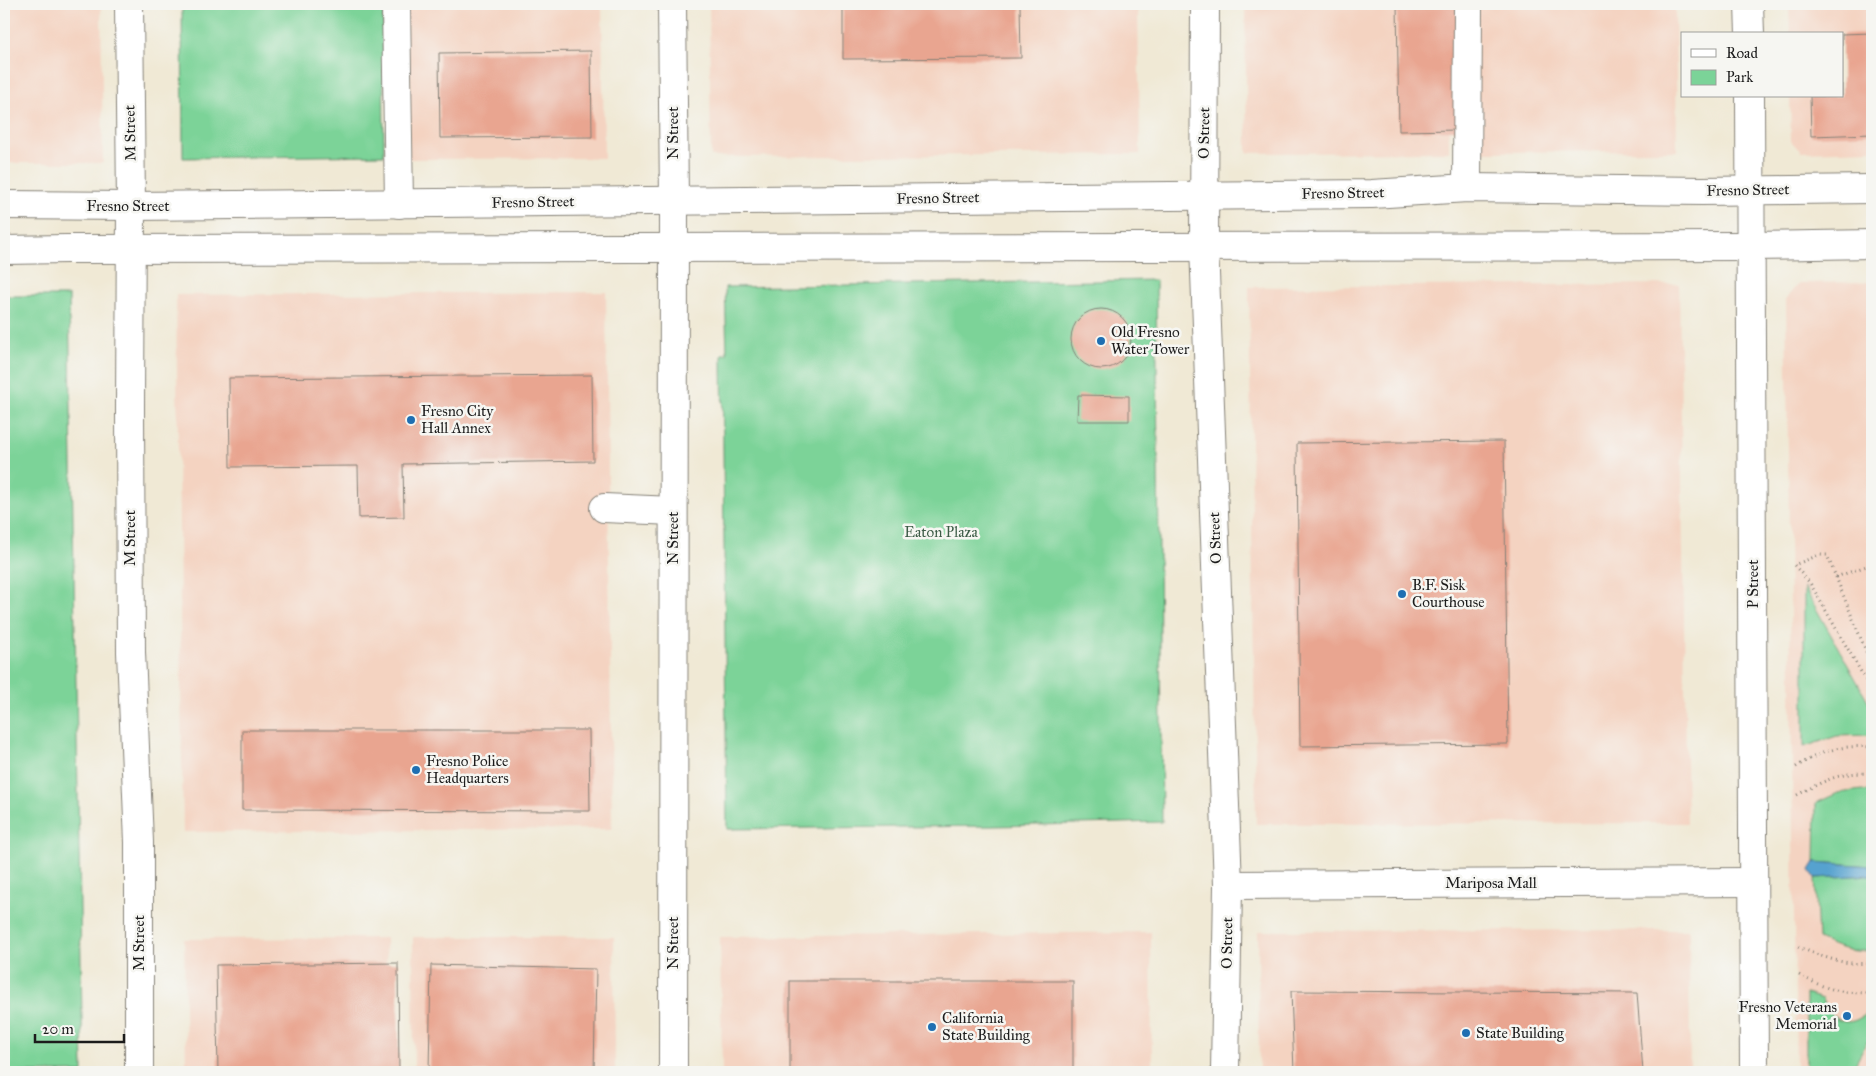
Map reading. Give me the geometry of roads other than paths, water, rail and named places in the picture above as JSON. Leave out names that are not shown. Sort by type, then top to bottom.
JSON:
[{"type":"main road","name":"M Street","points":[[129,4],[131,642],[139,842],[139,1072]]},
{"type":"main road","points":[[396,4],[398,204]]},
{"type":"main road","name":"N Street","points":[[672,4],[674,201],[673,1072]]},
{"type":"main road","name":"O Street","points":[[1204,4],[1204,246],[1228,885],[1225,1072]]},
{"type":"main road","points":[[1467,188],[1468,4]]},
{"type":"main road","points":[[1749,4],[1750,32]]},
{"type":"main road","name":"P Street","points":[[1750,98],[1754,1072]]},
{"type":"main road","name":"Fresno Street","points":[[4,205],[398,204],[1203,196],[1372,194],[1467,188],[1872,189]]},
{"type":"main road","points":[[4,250],[131,248],[1752,246],[1872,244]]},
{"type":"main road","points":[[604,508],[673,511]]},
{"type":"main road","name":"Mariposa Mall","points":[[1228,885],[1753,882]]},
{"type":"water","points":[[1815,862],[1872,866],[1872,875],[1815,878],[1810,870]]},
{"type":"place","name":"Old Fresno Water Tower","points":[[1101,341]]},
{"type":"place","name":"Fresno City Hall Annex","points":[[411,420]]},
{"type":"place","name":"B.F. Sisk Courthouse","points":[[1402,594]]},
{"type":"place","name":"Fresno Police Headquarters","points":[[416,770]]},
{"type":"place","name":"Fresno Veterans Memorial","points":[[1847,1016]]},
{"type":"place","name":"California State Building","points":[[932,1027]]},
{"type":"place","name":"State Building","points":[[1466,1033]]},
{"type":"park label","name":"Eaton Plaza","points":[[941,532]]}]
